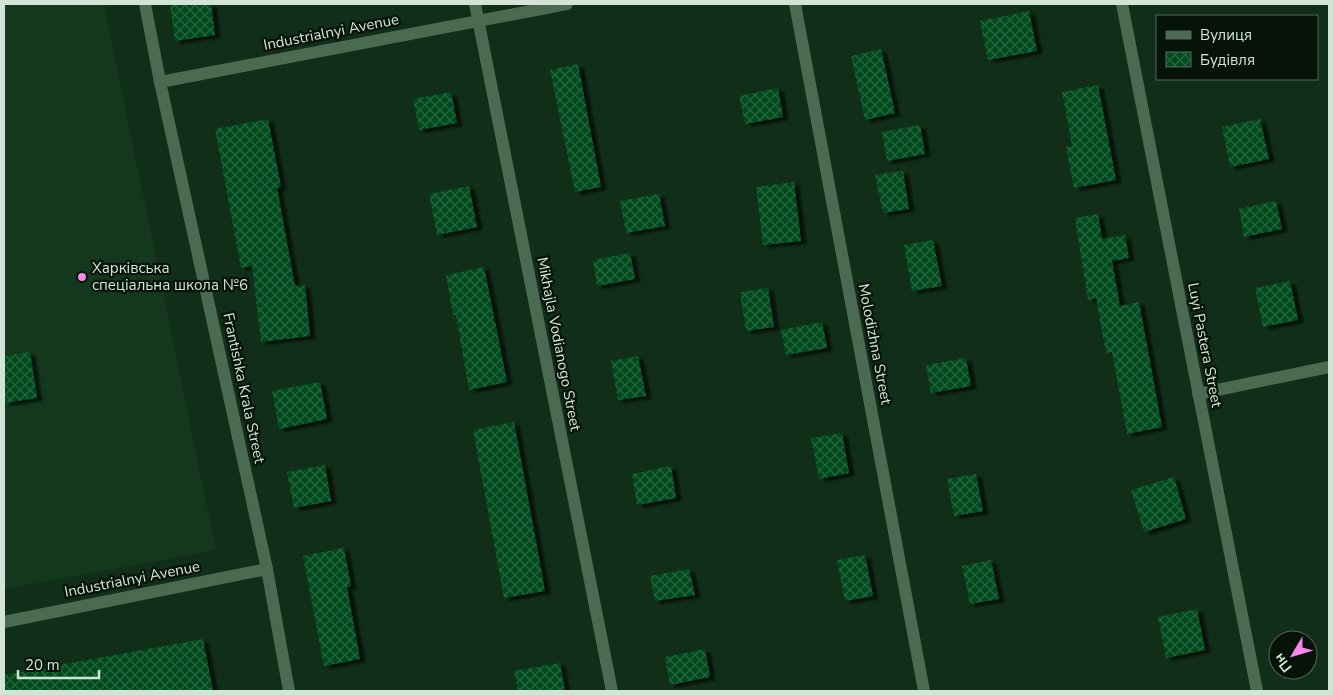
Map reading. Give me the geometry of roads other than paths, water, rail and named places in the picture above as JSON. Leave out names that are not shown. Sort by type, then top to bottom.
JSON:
[{"type":"street","name":"Frantishka Krala Street","points":[[145,4],[160,82],[267,569],[289,691]]},
{"type":"street","name":"Mikhajla Vodianogo Street","points":[[475,4],[612,691]]},
{"type":"street","name":"Industrialnyi Avenue","points":[[160,82],[567,4]]},
{"type":"street","name":"Molodizhna Street","points":[[794,4],[924,691]]},
{"type":"street","name":"Luyi Pastera Street","points":[[1122,4],[1257,691]]},
{"type":"street","points":[[1198,394],[1329,367]]},
{"type":"street","name":"Industrialnyi Avenue","points":[[4,622],[267,569]]},
{"type":"place","name":"Харківська спеціальна школа №6","points":[[82,277]]}]
